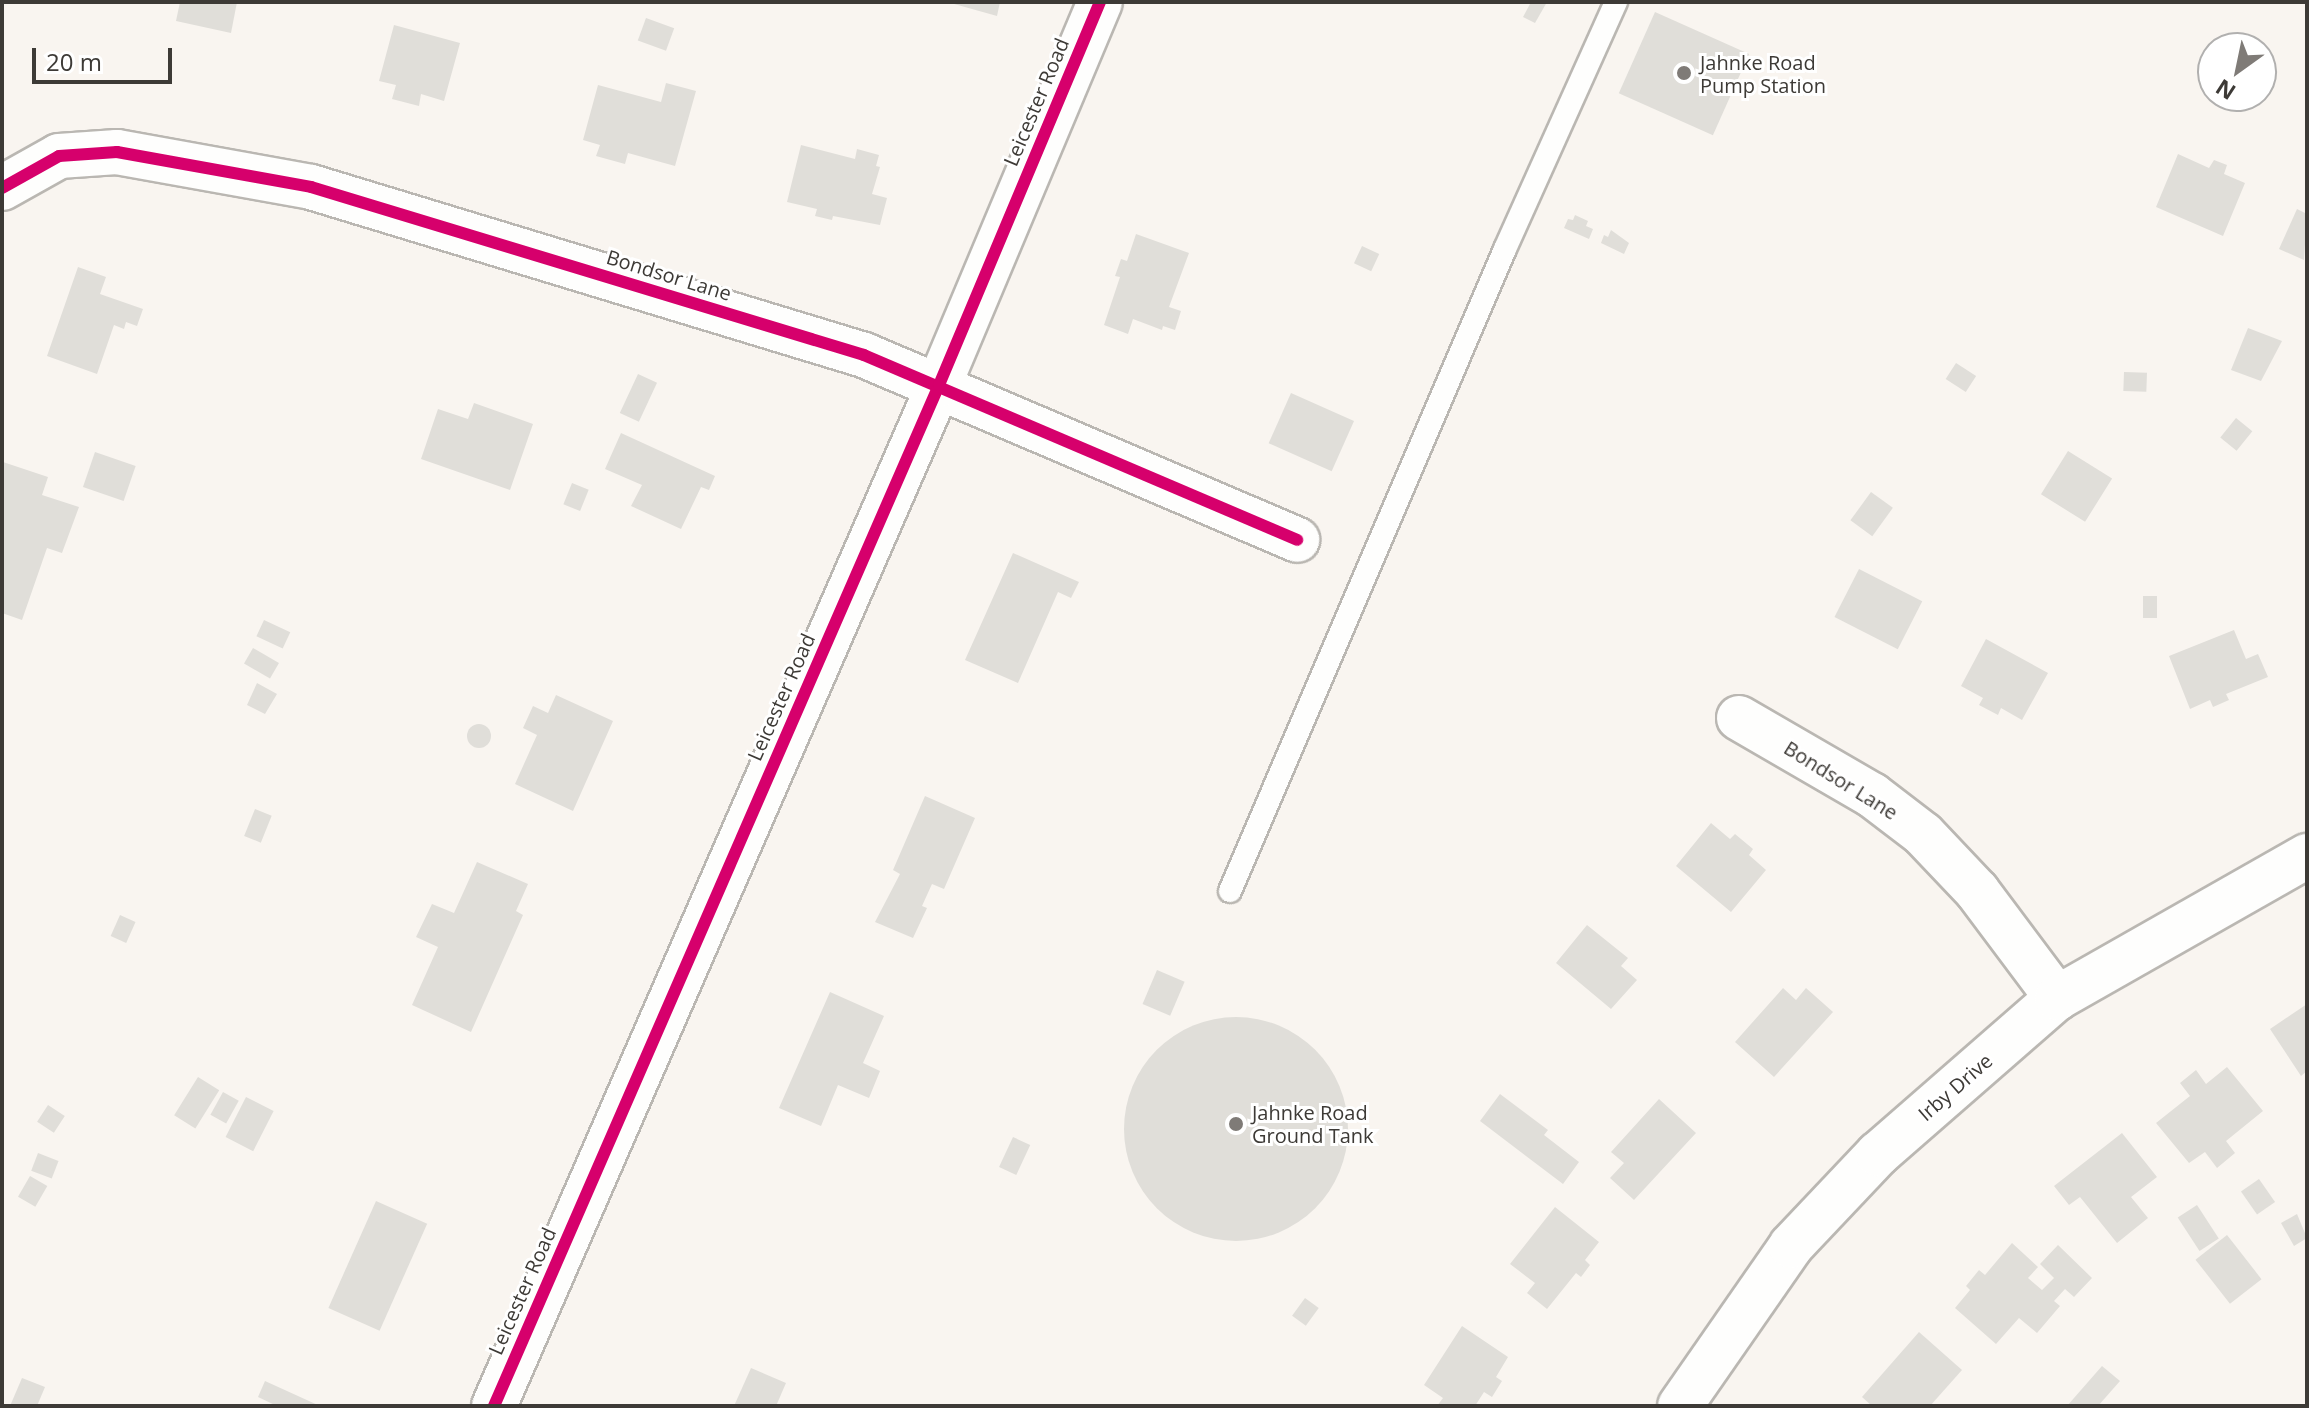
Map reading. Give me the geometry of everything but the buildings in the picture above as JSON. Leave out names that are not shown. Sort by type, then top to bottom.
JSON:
[{"type":"street","name":"Leicester Road","points":[[494,1406],[939,385],[1100,2]]},
{"type":"street","name":"Bondsor Lane","points":[[5,185],[59,156],[117,152],[311,187],[864,355],[1297,540]]},
{"type":"street","name":"Bondsor Lane","points":[[1739,718],[1872,795],[1923,834],[1977,891],[2057,998]]},
{"type":"street","name":"Irby Drive","points":[[1680,1406],[1791,1246],[1878,1154],[2057,998],[2307,856]]},
{"type":"lane","points":[[1230,891],[1505,249],[1616,2]]},
{"type":"cycle path","points":[[494,1406],[939,385],[1100,2]]},
{"type":"cycle path","points":[[2,188],[59,156],[117,152],[311,187],[864,355],[1297,540]]},
{"type":"place","name":"Jahnke Road Pump Station","points":[[1684,73]]},
{"type":"place","name":"Jahnke Road Ground Tank","points":[[1236,1124]]}]
